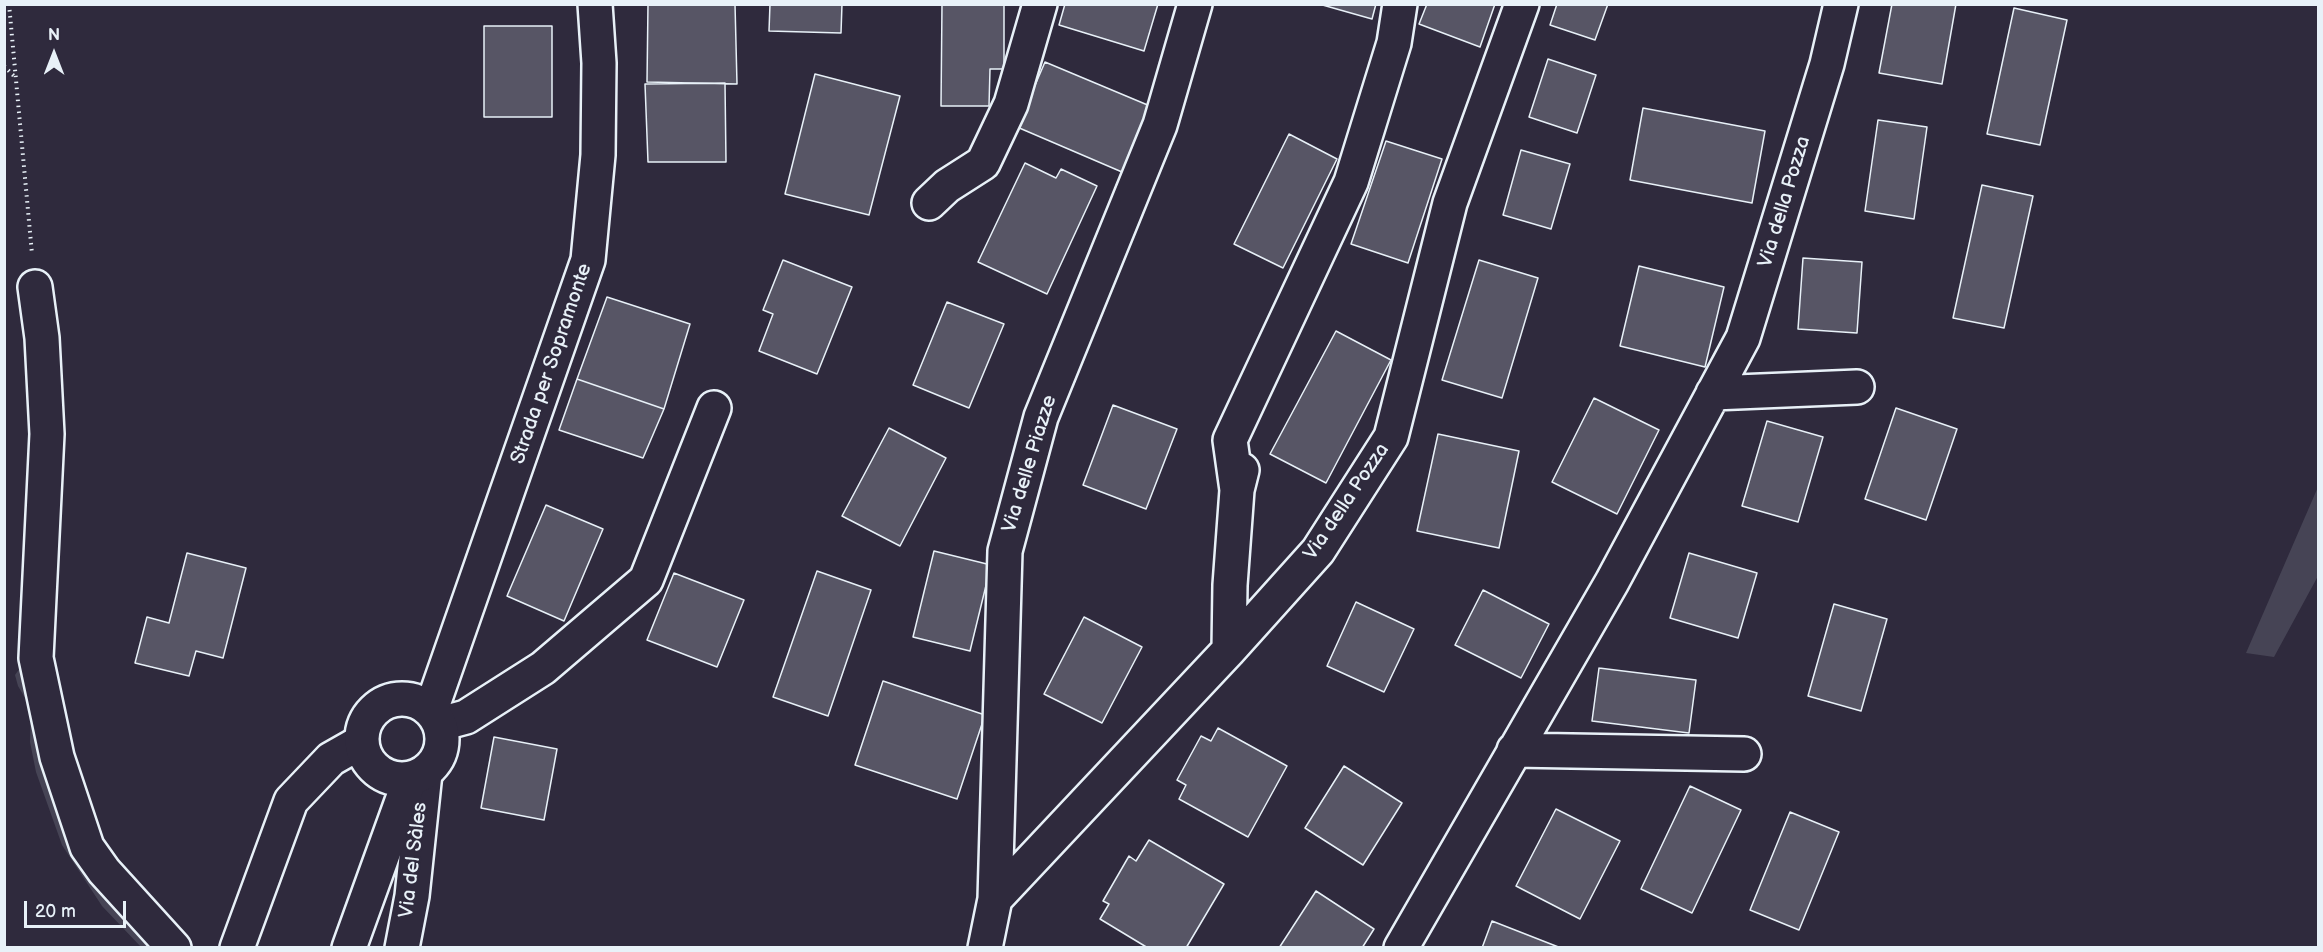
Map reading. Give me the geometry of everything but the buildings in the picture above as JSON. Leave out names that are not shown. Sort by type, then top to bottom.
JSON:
[{"type":"street","name":"Strada per Sopramonte","points":[[436,717],[588,260],[598,155],[599,63],[595,4]]},
{"type":"street","points":[[929,203],[947,186],[983,163],[1011,104],[1040,4]]},
{"type":"street","name":"Via delle Piazze","points":[[985,948],[995,899],[1005,551],[1041,417],[1160,125],[1195,4]]},
{"type":"street","points":[[1237,490],[1230,440],[1351,182],[1394,43],[1400,4]]},
{"type":"street","name":"Via della Pozza","points":[[995,899],[1229,650],[1318,551],[1390,437],[1450,203],[1522,4]]},
{"type":"street","name":"Via della Pozza","points":[[1401,948],[1612,582],[1743,338],[1827,64],[1842,4]]},
{"type":"street","points":[[1229,650],[1230,585],[1237,490],[1249,445],[1340,256]]},
{"type":"street","points":[[35,287],[42,338],[47,434],[36,658],[57,757],[87,847],[104,871],[174,948]]},
{"type":"street","points":[[1713,393],[1857,387]]},
{"type":"street","points":[[436,717],[466,717],[543,668],[646,580],[714,408]]},
{"type":"street","points":[[349,948],[417,776],[437,760],[443,742],[436,717],[415,700],[395,699],[376,707],[364,723],[361,742],[366,759],[378,772],[393,779],[417,776]]},
{"type":"street","points":[[237,948],[291,801],[331,759],[361,742]]},
{"type":"street","points":[[1514,750],[1744,754]]},
{"type":"street","name":"Via del Sàles","points":[[402,948],[412,896],[417,776]]},
{"type":"path","points":[[9,4],[35,287]]},
{"type":"path","points":[[4,66],[16,78]]},
{"type":"shaded area","points":[[2318,487],[2318,576],[2274,657],[2246,653]]},
{"type":"shaded area","points":[[20,668],[27,668],[58,785],[165,947],[141,947],[102,906],[62,845],[36,772],[30,742],[31,708],[18,686],[15,675]]}]
